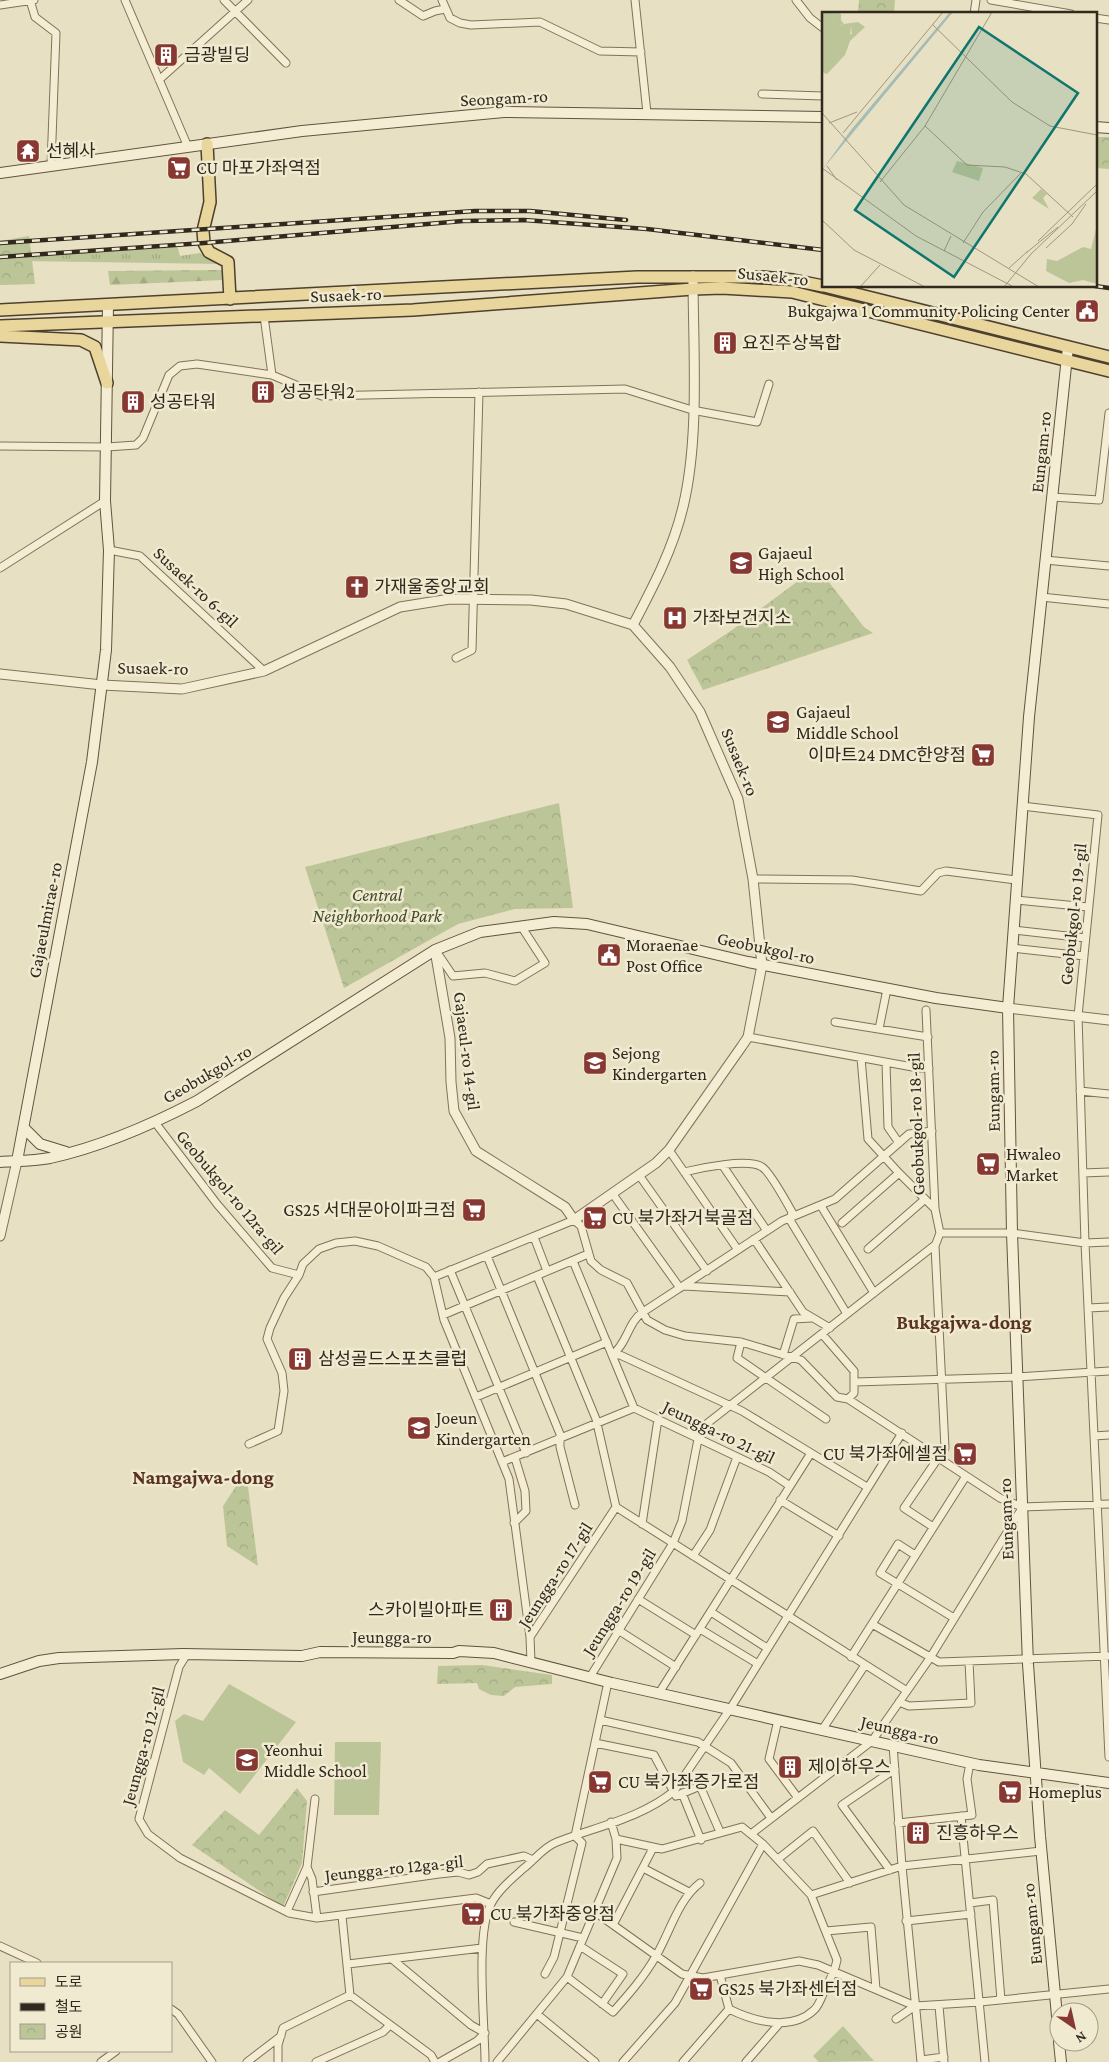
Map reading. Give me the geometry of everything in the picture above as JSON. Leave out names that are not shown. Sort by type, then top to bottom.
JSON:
[{"type":"main road","name":"Seongam-ro","points":[[0,173],[302,131],[504,112],[822,117]]},
{"type":"main road","points":[[1096,127],[1109,128]]},
{"type":"main road","points":[[206,144],[210,202],[203,231],[204,244],[209,252],[228,262],[230,299]]},
{"type":"main road","name":"Susaek-ro","points":[[0,310],[603,278],[762,277],[793,280],[822,286]]},
{"type":"main road","name":"Susaek-ro","points":[[0,326],[413,310],[722,288],[792,292],[1109,371]]},
{"type":"main road","name":"Susaek-ro","points":[[831,288],[1109,357]]},
{"type":"main road","points":[[108,305],[105,501],[109,550]]},
{"type":"main road","points":[[0,336],[81,340],[91,343],[95,348],[107,382]]},
{"type":"main road","name":"Eungam-ro","points":[[1056,2002],[1041,1851],[1028,1659],[1012,1233],[1008,1008],[1022,806],[1041,597],[1068,347]]},
{"type":"main road","name":"Gajaeulmirae-ro","points":[[17,1161],[92,762],[106,650],[109,550]]},
{"type":"main road","name":"Geobukgol-ro","points":[[0,1162],[48,1158],[70,1153],[154,1121],[197,1101],[435,950],[480,932],[554,922],[587,924],[762,965],[887,989],[1008,1008]]},
{"type":"main road","points":[[24,1128],[34,1140],[46,1147],[70,1153]]},
{"type":"main road","name":"Jeungga-ro","points":[[0,1674],[40,1661],[59,1658],[187,1654],[302,1656],[320,1652],[453,1653],[459,1651],[494,1653],[608,1682],[970,1763],[1109,1783]]},
{"type":"street","points":[[0,5],[32,0],[35,17],[56,33],[51,165]]},
{"type":"street","points":[[125,0],[188,147]]},
{"type":"street","points":[[224,0],[286,63]]},
{"type":"street","points":[[159,80],[207,39],[248,0]]},
{"type":"street","points":[[399,0],[423,16],[445,9]]},
{"type":"street","points":[[442,0],[450,18],[471,25],[540,22],[600,51],[641,52]]},
{"type":"street","points":[[636,0],[647,113]]},
{"type":"street","points":[[796,0],[810,18],[822,27]]},
{"type":"street","points":[[992,0],[1060,12]]},
{"type":"street","points":[[1096,18],[1109,20]]},
{"type":"street","points":[[762,94],[822,96]]},
{"type":"street","points":[[633,625],[669,551],[683,506],[692,458],[693,276]]},
{"type":"street","points":[[264,316],[272,376]]},
{"type":"street","points":[[0,446],[106,447],[136,445],[143,438],[169,375],[180,366],[197,364],[272,376],[322,396],[625,389],[692,410],[757,422],[769,384]]},
{"type":"street","points":[[456,658],[472,650],[479,392]]},
{"type":"street","points":[[1052,497],[1099,500],[1109,413]]},
{"type":"street","points":[[1100,487],[1109,488]]},
{"type":"street","points":[[0,568],[105,501]]},
{"type":"street","name":"Susaek-ro 6-gil","points":[[109,550],[140,556],[264,671]]},
{"type":"street","points":[[1045,560],[1109,566]]},
{"type":"street","name":"Susaek-ro","points":[[102,685],[182,689],[264,671],[400,607],[473,597],[566,604],[633,625],[670,667],[700,712],[738,799],[753,879],[762,965],[748,1037]]},
{"type":"street","points":[[1041,597],[1109,604]]},
{"type":"street","points":[[0,674],[102,685]]},
{"type":"street","name":"Geobukgol-ro 19-gil","points":[[1022,806],[1098,815],[1078,1016],[1085,1243],[1097,1504],[1105,1584],[1109,1757]]},
{"type":"street","points":[[753,879],[852,880],[921,891],[938,873],[946,871],[1016,880]]},
{"type":"street","points":[[1015,900],[1088,907]]},
{"type":"street","points":[[435,950],[453,976],[485,973],[515,981],[545,963],[521,926]]},
{"type":"street","points":[[1013,930],[1086,938]]},
{"type":"street","points":[[1012,948],[1084,956]]},
{"type":"street","name":"Gajaeul-ro 14-gil","points":[[435,950],[450,1038],[454,1111],[476,1151],[565,1207],[574,1220]]},
{"type":"street","points":[[879,1029],[887,989]]},
{"type":"street","name":"Geobukgol-ro","points":[[1008,1008],[1109,1020]]},
{"type":"street","name":"Geobukgol-ro 18-gil","points":[[926,1010],[935,1208],[940,1233]]},
{"type":"street","name":"Geobukgol-ro 18-gil","points":[[835,1022],[928,1037]]},
{"type":"street","points":[[434,1277],[574,1220],[656,1163],[669,1150],[748,1037],[886,1063],[929,1068]]},
{"type":"street","name":"Geobukgol-ro 18-gil","points":[[861,1058],[868,1139],[924,1200],[935,1208]]},
{"type":"street","points":[[886,1063],[888,1127],[899,1143]]},
{"type":"street","points":[[1080,1091],[1109,1094]]},
{"type":"street","name":"Geobukgol-ro 12ra-gil","points":[[154,1121],[217,1204],[272,1268],[300,1275]]},
{"type":"street","points":[[612,1355],[619,1350],[637,1316],[767,1231],[792,1217],[821,1206],[849,1188],[909,1134],[932,1131]]},
{"type":"street","points":[[669,1150],[738,1250]]},
{"type":"street","points":[[0,1236],[17,1161]]},
{"type":"street","points":[[684,1172],[723,1166],[754,1164],[763,1167],[792,1212],[790,1220],[848,1314]]},
{"type":"street","points":[[723,1166],[767,1231]]},
{"type":"street","points":[[1083,1173],[1109,1172]]},
{"type":"street","name":"Geobukgol-ro 18-gil","points":[[842,1223],[899,1173]]},
{"type":"street","points":[[639,1175],[707,1271]]},
{"type":"street","points":[[612,1193],[682,1287]]},
{"type":"street","name":"Geobukgol-ro 18-gil","points":[[868,1249],[924,1200]]},
{"type":"street","points":[[821,1206],[874,1293]]},
{"type":"street","points":[[574,1220],[581,1226],[591,1261],[601,1270],[627,1283],[647,1320],[665,1330],[678,1334],[741,1342],[801,1360],[837,1397],[848,1399],[1000,1498],[1022,1507],[1109,1504]]},
{"type":"street","points":[[934,1527],[904,1508],[945,1448],[935,1245],[940,1233],[1012,1233],[1085,1243],[1109,1242]]},
{"type":"street","points":[[534,1237],[548,1271]]},
{"type":"street","points":[[754,1239],[803,1312],[830,1328]]},
{"type":"street","points":[[249,1444],[278,1431],[284,1391],[282,1372],[267,1339],[284,1298],[300,1275],[303,1264],[320,1249],[336,1243],[355,1241],[378,1246],[426,1267],[434,1277],[443,1315],[509,1479],[530,1637]]},
{"type":"street","points":[[673,1543],[682,1521],[700,1429],[935,1245]]},
{"type":"street","points":[[443,1315],[588,1254]]},
{"type":"street","points":[[487,1256],[560,1434],[559,1439],[575,1505]]},
{"type":"street","points":[[502,1462],[634,1408],[573,1261]]},
{"type":"street","points":[[450,1270],[526,1453]]},
{"type":"street","points":[[537,1276],[596,1419],[616,1507],[907,1691]]},
{"type":"street","points":[[682,1287],[790,1292]]},
{"type":"street","points":[[1088,1308],[1109,1307]]},
{"type":"street","points":[[783,1355],[794,1319],[814,1318]]},
{"type":"street","points":[[822,1334],[854,1371],[854,1394],[848,1399]]},
{"type":"street","points":[[476,1397],[607,1342]]},
{"type":"street","points":[[741,1342],[737,1358],[826,1419]]},
{"type":"street","points":[[612,1355],[620,1355],[731,1406],[867,1487]]},
{"type":"street","points":[[854,1382],[1017,1377],[1109,1371]]},
{"type":"street","name":"Jeungga-ro 21-gil","points":[[634,1408],[698,1437],[790,1486]]},
{"type":"street","points":[[642,1524],[658,1419]]},
{"type":"street","points":[[486,2062],[482,1948],[484,1926],[491,1904],[507,1884],[554,1843],[662,1802],[674,1791],[730,1709],[902,1433]]},
{"type":"street","points":[[1094,1436],[1109,1435]]},
{"type":"street","points":[[659,1693],[811,1453]]},
{"type":"street","points":[[693,1556],[710,1530],[737,1457]]},
{"type":"street","points":[[514,1458],[525,1491],[526,1511],[514,1523]]},
{"type":"street","points":[[851,1657],[966,1476]]},
{"type":"street","points":[[780,1500],[839,1536]]},
{"type":"street","name":"Jeungga-ro 17-gil","points":[[531,1662],[530,1637],[616,1507]]},
{"type":"street","points":[[751,1834],[872,1741],[930,1658],[1022,1507]]},
{"type":"street","name":"Jeungga-ro 19-gil","points":[[590,1677],[673,1543]]},
{"type":"street","points":[[915,1555],[898,1544],[880,1572],[899,1582],[954,1618]]},
{"type":"street","points":[[638,1599],[758,1664]]},
{"type":"street","points":[[711,1612],[767,1648]]},
{"type":"street","points":[[872,1624],[939,1662],[1107,1656]]},
{"type":"street","points":[[618,1630],[676,1666]]},
{"type":"street","name":"Jeungga-ro 12-gil","points":[[187,1654],[179,1667],[139,1819],[148,1834],[180,1858],[289,1913]]},
{"type":"street","points":[[899,1702],[909,1706],[971,1703],[969,1661]]},
{"type":"street","name":"Jeungga-ro","points":[[822,1730],[865,1666]]},
{"type":"street","points":[[575,1836],[608,1682]]},
{"type":"street","points":[[600,1720],[698,1742],[706,1746],[731,1763],[771,1818]]},
{"type":"street","points":[[778,1720],[769,1759],[798,1798]]},
{"type":"street","points":[[595,1744],[654,1755],[676,1796],[700,1786],[720,1832]]},
{"type":"street","points":[[893,1745],[906,1921],[921,2061],[944,2060],[938,2006]]},
{"type":"street","points":[[898,1823],[972,1815],[967,1779],[970,1763]]},
{"type":"street","points":[[890,1870],[842,1805],[894,1769]]},
{"type":"street","points":[[1109,1774],[1109,1783]]},
{"type":"street","points":[[682,1793],[701,1840]]},
{"type":"street","name":"Jeungga-ro 12ga-gil","points":[[289,1913],[288,1909],[306,1867],[316,1799]]},
{"type":"street","points":[[961,1816],[985,2062]]},
{"type":"street","points":[[497,2062],[538,2015],[567,1977],[617,1858],[616,1839],[611,1822]]},
{"type":"street","points":[[616,1839],[662,1849],[701,1840],[720,1832],[742,1827],[763,1844],[811,1895],[837,1960],[834,1971],[814,2010],[802,2017],[779,2024],[741,2015],[729,2009],[720,1975]]},
{"type":"street","points":[[778,1859],[813,1832],[850,1883]]},
{"type":"street","points":[[545,1974],[554,1957],[582,1842],[575,1836]]},
{"type":"street","points":[[622,2062],[675,2003],[763,1844]]},
{"type":"street","points":[[613,1925],[653,1848]]},
{"type":"street","points":[[811,1895],[902,1866],[1041,1851]]},
{"type":"street","name":"Jeungga-ro 12ga-gil","points":[[313,1892],[439,1874],[458,1872],[469,1875],[478,1872],[487,1864],[524,1856],[533,1860]]},
{"type":"street","points":[[306,1867],[312,1879],[316,1918]]},
{"type":"street","points":[[643,1868],[689,1892]]},
{"type":"street","points":[[567,1977],[613,2012],[638,1985],[656,1956],[689,1892],[700,1883]]},
{"type":"street","points":[[289,1913],[316,1918],[342,1916],[476,1898],[491,1904]]},
{"type":"street","points":[[970,1903],[993,1900],[1001,2000]]},
{"type":"street","points":[[595,1912],[682,1974],[703,1978],[799,1961],[834,1971],[914,2006],[938,2006],[1109,1989]]},
{"type":"street","points":[[906,1921],[972,1914]]},
{"type":"street","points":[[342,1916],[350,1995],[431,2055],[434,2062]]},
{"type":"street","points":[[514,1922],[584,1938]]},
{"type":"street","points":[[826,1931],[871,1927],[876,1989]]},
{"type":"street","points":[[0,1946],[35,1962]]},
{"type":"street","points":[[580,1946],[623,1974],[602,2004]]},
{"type":"street","points":[[348,1964],[482,1948]]},
{"type":"street","points":[[392,1959],[471,2025],[485,2033]]},
{"type":"street","points":[[278,2062],[281,2036],[284,2028],[350,1995]]},
{"type":"street","points":[[896,2019],[914,2006]]},
{"type":"street","points":[[172,2009],[178,2014],[212,2062]]},
{"type":"street","points":[[683,2062],[729,2009]]},
{"type":"street","points":[[538,2015],[595,2062]]},
{"type":"street","points":[[746,2062],[779,2024]]},
{"type":"street","points":[[316,2062],[383,2032],[390,2025]]},
{"type":"street","points":[[440,2062],[478,2041],[485,2033]]},
{"type":"street","points":[[248,2062],[281,2036]]},
{"type":"street","points":[[101,2062],[115,2052]]},
{"type":"green space","points":[[859,0],[895,0],[894,12],[858,12]]},
{"type":"green space","points":[[1096,137],[1109,137],[1109,169],[1096,168]]},
{"type":"green space","points":[[29,236],[35,284],[0,285],[0,241]]},
{"type":"green space","points":[[177,245],[180,256],[200,253],[223,264],[22,261],[22,258]]},
{"type":"green space","points":[[225,270],[224,280],[110,285],[108,271]]},
{"type":"green space","points":[[817,567],[864,627],[873,633],[703,690],[687,660],[732,630]]},
{"type":"green space","name":"Central Neighborhood Park","points":[[559,803],[573,908],[515,909],[458,924],[344,988],[305,867]]},
{"type":"green space","points":[[246,1471],[258,1566],[227,1546],[223,1506]]},
{"type":"green space","points":[[482,1665],[552,1675],[552,1684],[515,1687],[504,1696],[491,1695],[479,1689],[477,1683],[437,1684],[438,1666]]},
{"type":"green space","points":[[229,1684],[296,1722],[240,1794],[209,1768],[204,1775],[183,1762],[175,1721],[184,1714],[203,1721]]},
{"type":"green space","points":[[335,1742],[381,1742],[379,1815],[334,1815]]},
{"type":"green space","points":[[297,1788],[307,1801],[302,1863],[283,1907],[192,1845],[225,1810],[259,1835]]},
{"type":"green space","points":[[843,2026],[874,2061],[819,2062],[813,2056]]},
{"type":"railway","points":[[0,243],[475,211],[530,211],[626,220]]},
{"type":"railway","points":[[0,257],[204,243],[463,221],[524,220],[647,229],[822,250]]},
{"type":"railway","points":[[1096,286],[1109,288]]},
{"type":"place","name":"금광빌딩","points":[[166,55]]},
{"type":"place","name":"선혜사","points":[[28,151]]},
{"type":"place","name":"CU 마포가좌역점","points":[[179,168]]},
{"type":"place","name":"Bukgajwa 1 Community Policing Center","points":[[1087,311]]},
{"type":"place","name":"요진주상복합","points":[[725,343]]},
{"type":"place","name":"성공타워2","points":[[263,392]]},
{"type":"place","name":"성공타워","points":[[133,402]]},
{"type":"place","name":"Gajaeul High School","points":[[741,563]]},
{"type":"place","name":"가재울중앙교회","points":[[357,587]]},
{"type":"place","name":"가좌보건지소","points":[[675,618]]},
{"type":"place","name":"Gajaeul Middle School","points":[[778,722]]},
{"type":"place","name":"이마트24 DMC한양점","points":[[983,755]]},
{"type":"place","name":"Moraenae Post Office","points":[[609,955]]},
{"type":"place","name":"Sejong Kindergarten","points":[[595,1063]]},
{"type":"place","name":"Hwaleo Market","points":[[988,1164]]},
{"type":"place","name":"GS25 서대문아이파크점","points":[[474,1210]]},
{"type":"place","name":"CU 북가좌거북골점","points":[[595,1218]]},
{"type":"place","name":"삼성골드스포츠클럽","points":[[300,1359]]},
{"type":"place","name":"Joeun Kindergarten","points":[[419,1428]]},
{"type":"place","name":"CU 북가좌에셀점","points":[[965,1454]]},
{"type":"place","name":"스카이빌아파트","points":[[501,1610]]},
{"type":"place","name":"Yeonhui Middle School","points":[[247,1760]]},
{"type":"place","name":"제이하우스","points":[[790,1767]]},
{"type":"place","name":"CU 북가좌증가로점","points":[[600,1782]]},
{"type":"place","name":"Homeplus","points":[[1010,1792]]},
{"type":"place","name":"진흥하우스","points":[[918,1833]]},
{"type":"place","name":"CU 북가좌중앙점","points":[[473,1914]]},
{"type":"place","name":"GS25 북가좌센터점","points":[[701,1989]]},
{"type":"district","name":"Bukgajwa-dong","points":[[964,1322]]},
{"type":"district","name":"Namgajwa-dong","points":[[203,1477]]}]
